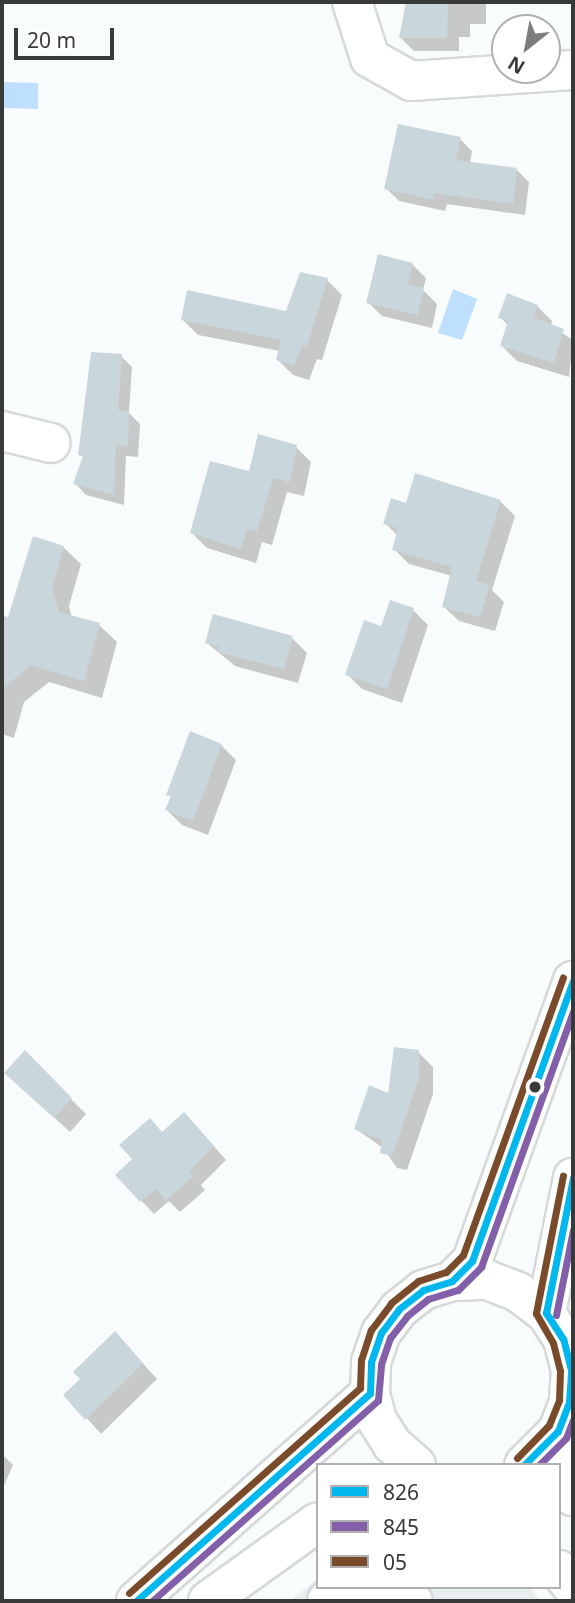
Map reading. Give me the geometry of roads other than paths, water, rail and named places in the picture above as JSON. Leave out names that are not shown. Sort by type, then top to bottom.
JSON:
[{"type":"main road","points":[[352,2],[370,58],[411,81],[573,70]]},
{"type":"main road","points":[[2,431],[51,443]]},
{"type":"main road","points":[[452,1281],[472,1261],[573,981]]},
{"type":"main road","points":[[545,1313],[573,1178]]},
{"type":"main road","points":[[411,1463],[392,1444],[377,1420],[370,1393],[377,1343],[399,1309],[423,1290],[452,1281],[486,1280],[518,1292],[545,1313],[563,1339],[571,1370],[569,1402],[558,1432],[526,1463]]},
{"type":"main road","points":[[136,1601],[370,1393]]},
{"type":"main road","points":[[558,1432],[573,1496]]},
{"type":"main road","points":[[208,1601],[316,1523]]},
{"type":"main road","points":[[561,1572],[573,1587]]},
{"type":"main road","points":[[327,1601],[335,1593],[360,1589]]},
{"type":"main road","points":[[379,1589],[413,1601]]},
{"type":"water","points":[[2,82],[38,83],[38,109],[2,108]]},
{"type":"water","points":[[453,289],[477,299],[462,340],[438,333]]}]
